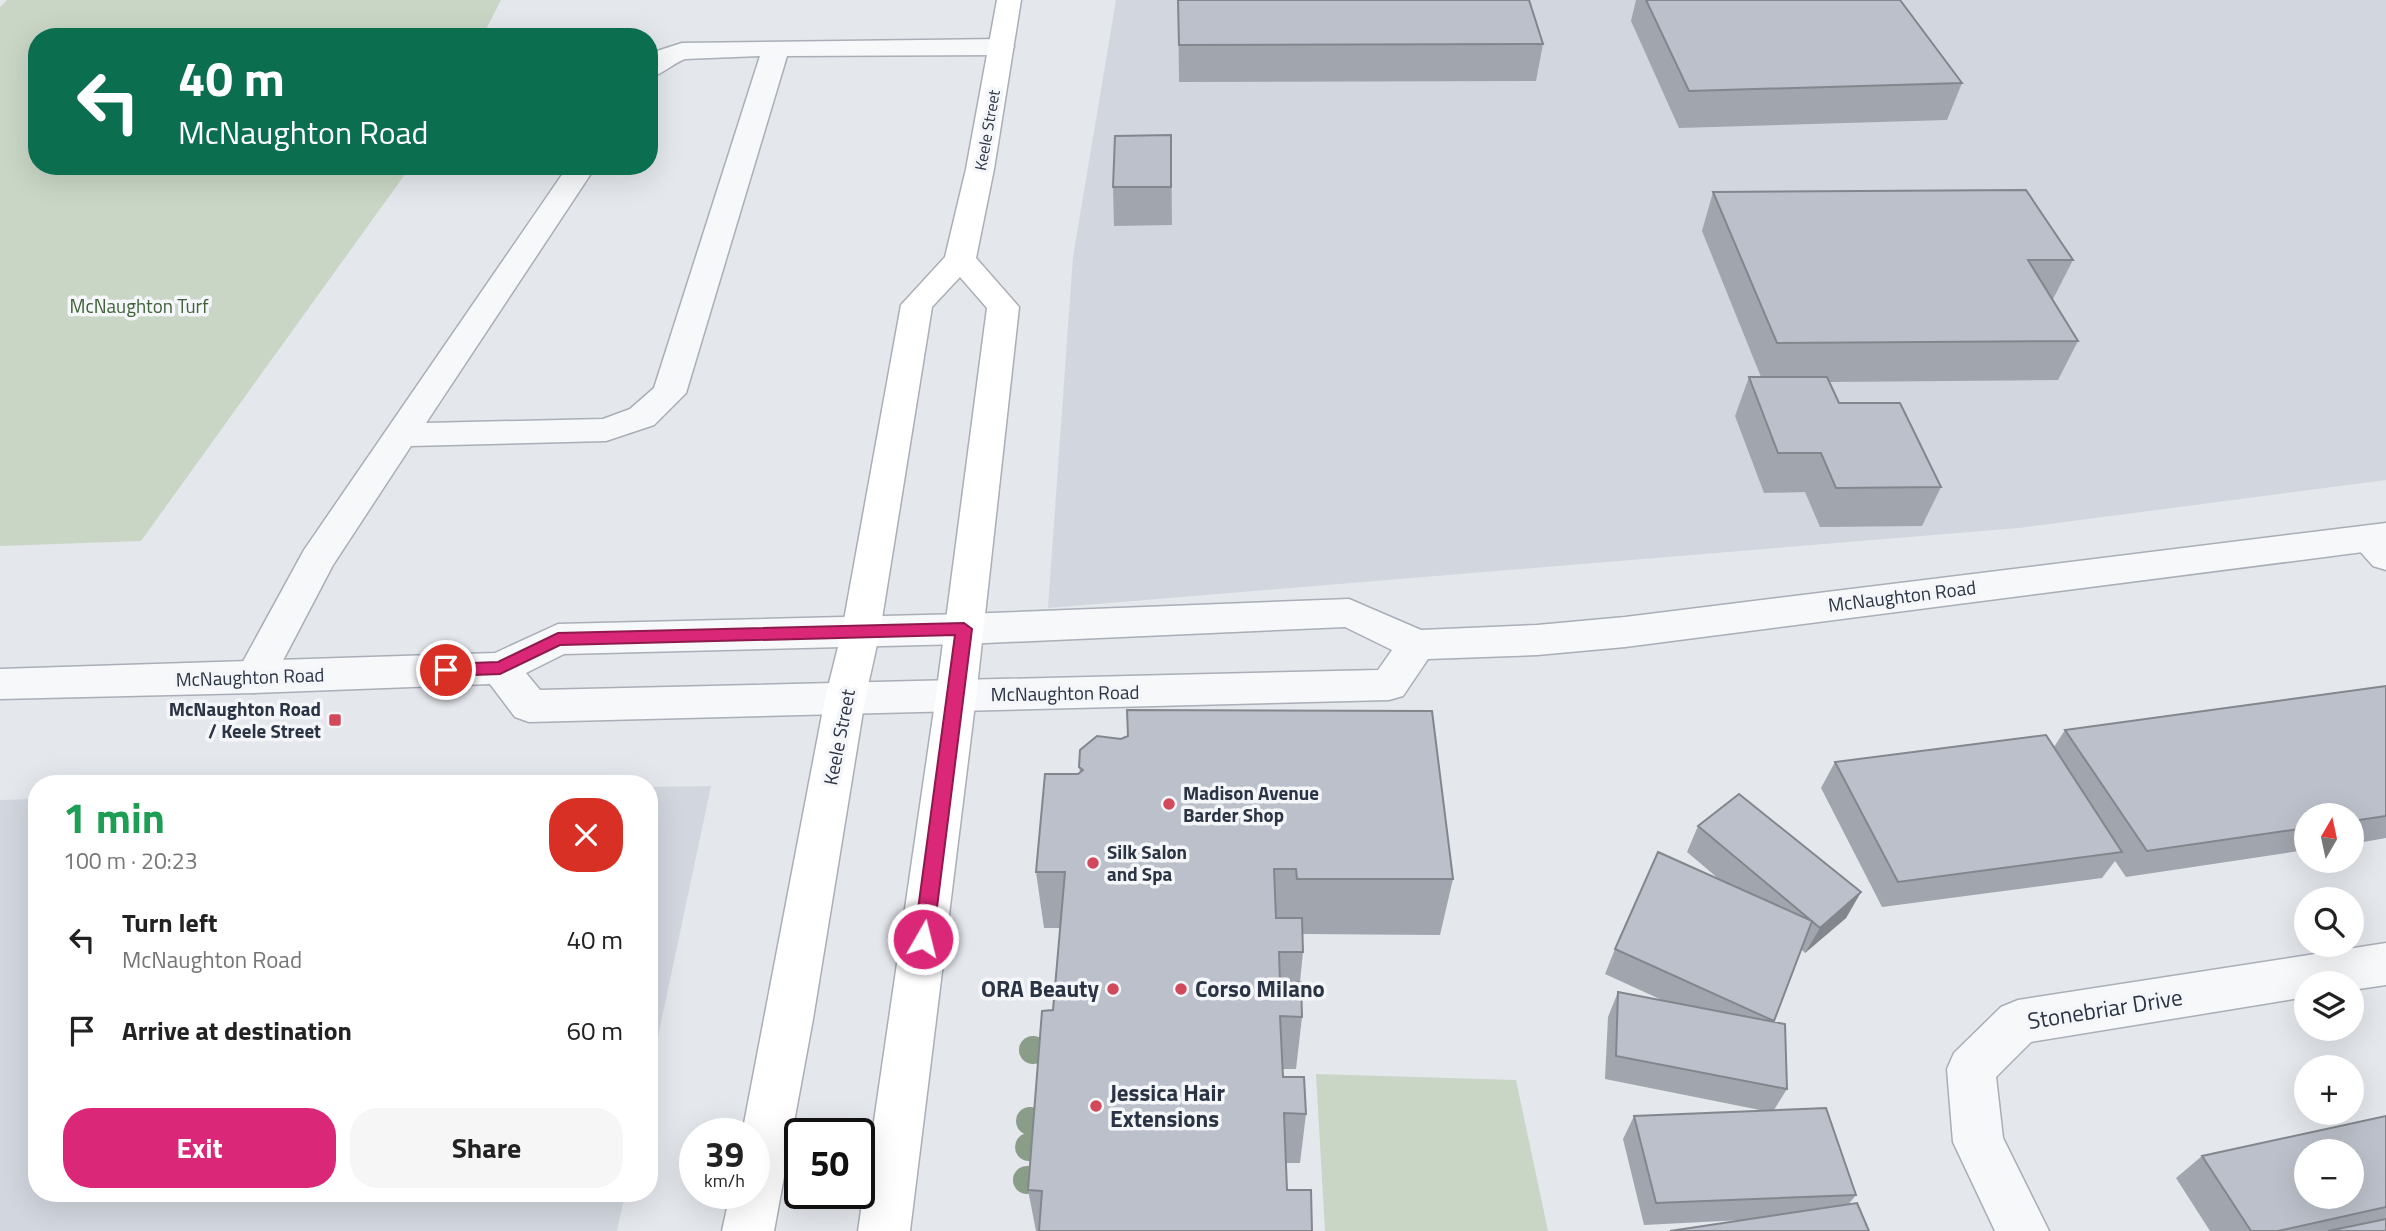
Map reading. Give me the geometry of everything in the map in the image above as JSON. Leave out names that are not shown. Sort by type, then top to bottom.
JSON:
[{"type":"main road","name":"Keele Street","points":[[748,1231],[789,1019],[845,699],[861,631],[917,305],[960,259],[980,169],[1009,0]]},
{"type":"main road","points":[[884,1231],[956,696],[1003,307],[960,259]]},
{"type":"street","points":[[658,63],[682,51],[1001,47]]},
{"type":"street","points":[[403,435],[606,430],[642,417],[663,401],[673,386],[776,48]]},
{"type":"street","points":[[254,678],[317,559],[576,175]]},
{"type":"street","name":"McNaughton Road","points":[[0,684],[254,678],[500,668],[558,639],[964,629],[1349,613],[1417,645],[1625,632],[2380,544]]},
{"type":"street","name":"McNaughton Road","points":[[500,668],[529,706],[845,699],[1389,685],[1417,645]]},
{"type":"street","name":"Stonebriar Drive","points":[[2023,1231],[1978,1142],[1971,1069],[2018,1022],[2386,964]]},
{"type":"shaded area","points":[[1116,0],[2386,0],[2386,480],[2019,528],[1048,608],[1073,257]]},
{"type":"shaded area","points":[[711,786],[658,1036],[658,787]]},
{"type":"shaded area","points":[[28,799],[28,1202],[623,1202],[617,1231],[0,1231],[0,800]]},
{"type":"green space","name":"McNaughton Turf","points":[[7,0],[501,0],[487,28],[28,28],[28,175],[405,175],[141,541],[0,546],[0,7]]},
{"type":"green space","points":[[1316,1074],[1516,1080],[1548,1231],[1325,1231]]},
{"type":"building","points":[[1178,0],[1529,0],[1543,44],[1179,45]]},
{"type":"building","points":[[1646,0],[1900,0],[1962,83],[1689,91]]},
{"type":"building","points":[[1171,135],[1171,187],[1113,187],[1115,136]]},
{"type":"building","points":[[2026,190],[2073,260],[2028,260],[2078,341],[1777,343],[1713,192]]},
{"type":"building","points":[[1749,377],[1827,377],[1839,403],[1900,403],[1941,487],[1836,488],[1821,453],[1778,453]]},
{"type":"building","points":[[2386,686],[2386,816],[2364,819],[2364,803],[2294,803],[2294,830],[2147,851],[2065,730]]},
{"type":"building","name":"Corso Milano","points":[[1127,710],[1432,711],[1453,879],[1297,879],[1296,869],[1274,869],[1276,918],[1302,918],[1303,952],[1279,952],[1280,983],[1301,982],[1302,1017],[1280,1016],[1283,1077],[1304,1077],[1306,1114],[1284,1113],[1287,1190],[1311,1190],[1312,1231],[1039,1231],[1042,1191],[1028,1190],[1042,1011],[1053,1010],[1065,872],[1036,872],[1045,774],[1078,774],[1083,770],[1079,767],[1080,750],[1097,736],[1121,739],[1128,736]]},
{"type":"building","points":[[2046,735],[2122,852],[1898,882],[1835,762]]},
{"type":"building","points":[[1739,794],[1861,892],[1820,928],[1698,826]]},
{"type":"building","points":[[1658,852],[1812,921],[1774,1021],[1615,949]]},
{"type":"building","points":[[1618,992],[1785,1024],[1787,1089],[1616,1056]]},
{"type":"building","points":[[1826,1108],[1856,1195],[1656,1203],[1634,1116]]},
{"type":"building","points":[[2386,1116],[2386,1207],[2278,1231],[2251,1231],[2202,1156],[2345,1125],[2364,1125],[2364,1121]]},
{"type":"building","points":[[1857,1203],[1869,1231],[1670,1231]]},
{"type":"building","points":[[2386,1219],[2386,1231],[2328,1231]]},
{"type":"place","name":"McNaughton Road / Keele Street","points":[[335,720]]},
{"type":"place","name":"Madison Avenue Barder Shop","points":[[1169,804]]},
{"type":"place","name":"Silk Salon and Spa","points":[[1093,863]]},
{"type":"place","name":"ORA Beauty","points":[[1113,989]]},
{"type":"place","name":"Corso Milano","points":[[1181,989]]},
{"type":"place","name":"Jessica Hair Extensions","points":[[1096,1106]]},
{"type":"route","points":[[446,670],[500,668],[558,639],[964,629],[923,939]]}]
